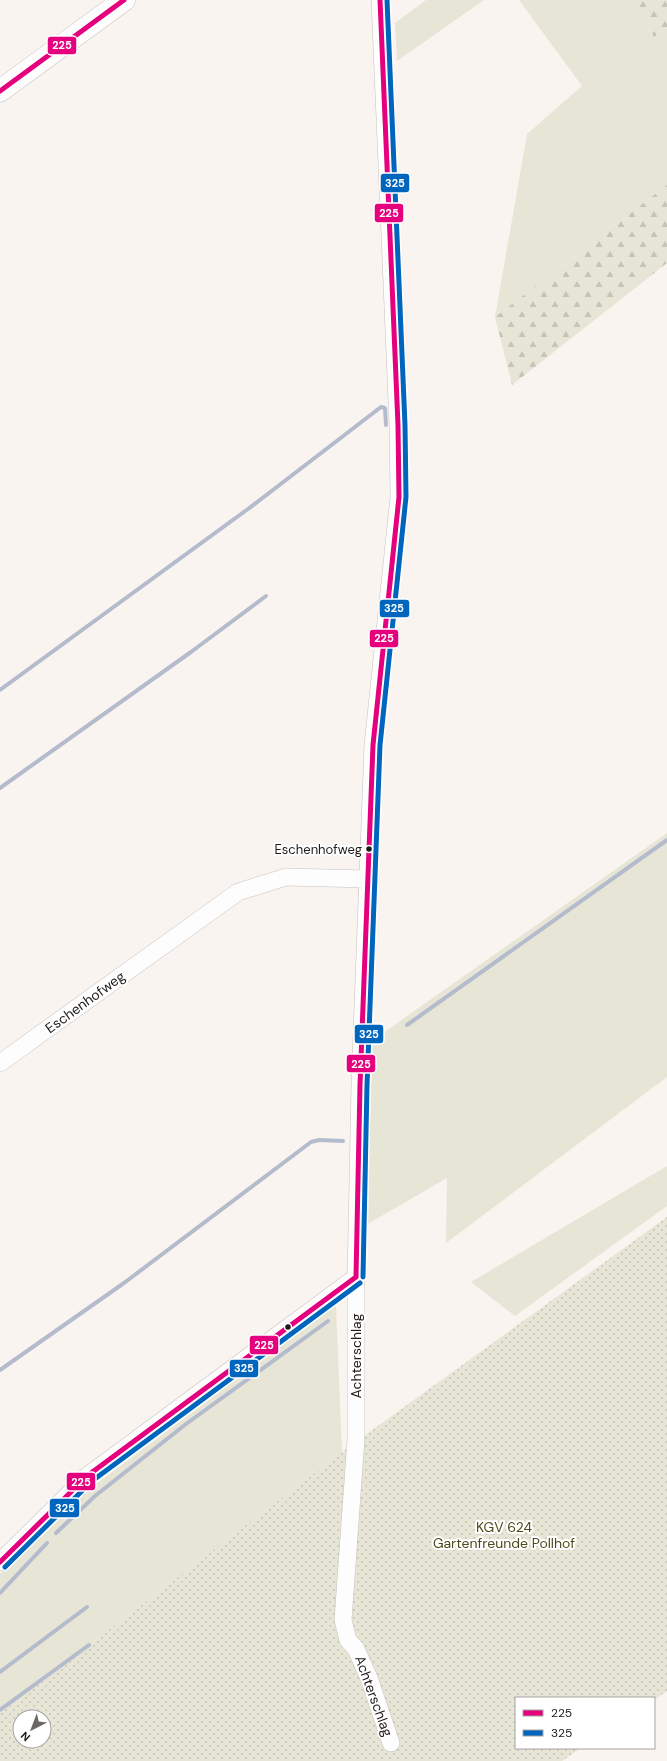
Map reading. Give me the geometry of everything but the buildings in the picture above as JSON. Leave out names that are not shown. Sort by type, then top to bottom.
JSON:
[{"type":"main road","points":[[0,91],[124,0]]},
{"type":"street","name":"Achterschlag","points":[[380,0],[398,417],[399,497],[394,560],[373,745],[360,1077],[356,1277],[356,1439],[343,1620],[348,1640],[356,1648],[391,1743]]},
{"type":"street","name":"Eschenhofweg","points":[[0,1063],[238,892],[286,877],[367,879]]},
{"type":"street","points":[[0,1562],[87,1476],[356,1277]]},
{"type":"green space","points":[[426,0],[484,0],[397,61],[395,23]]},
{"type":"green space","points":[[519,0],[633,0],[654,37],[667,28],[667,185],[495,317],[527,134],[582,86]]},
{"type":"green space","points":[[633,0],[667,0],[667,28],[654,37]]},
{"type":"green space","points":[[667,185],[667,263],[512,385],[495,317]]},
{"type":"green space","points":[[667,833],[667,1077],[446,1243],[447,1178],[366,1225],[373,1040]]},
{"type":"green space","points":[[667,1166],[667,1206],[515,1316],[471,1282]]},
{"type":"green space","name":"KGV 624 Gartenfreunde Pollhof","points":[[667,1217],[667,1691],[655,1699],[655,1697],[515,1697],[515,1749],[580,1749],[562,1761],[0,1761],[0,1713],[342,1452]]},
{"type":"green space","points":[[336,1305],[342,1452],[0,1713],[0,1574],[57,1513]]},
{"type":"waterway","points":[[0,690],[248,509],[381,407],[385,408],[386,425]]},
{"type":"waterway","points":[[0,788],[191,652],[266,596]]},
{"type":"waterway","points":[[407,1025],[667,840]]},
{"type":"waterway","points":[[0,1370],[124,1283],[311,1142],[319,1140],[343,1141]]},
{"type":"waterway","points":[[56,1533],[95,1496],[186,1424],[328,1321]]},
{"type":"waterway","points":[[0,1593],[47,1543]]},
{"type":"waterway","points":[[0,1672],[87,1607]]},
{"type":"waterway","points":[[0,1710],[89,1645]]},
{"type":"transit line","name":"225","points":[[0,91],[124,0]]},
{"type":"transit line","name":"225","points":[[356,1277],[360,1085],[373,745],[399,497],[398,425],[380,0]]},
{"type":"transit line","name":"325","points":[[363,1277],[367,1085],[380,745],[406,497],[405,425],[387,0]]},
{"type":"transit line","name":"225","points":[[0,1562],[87,1476],[356,1277]]},
{"type":"transit line","name":"325","points":[[5,1567],[92,1481],[360,1283]]},
{"type":"place","name":"Eschenhofweg","points":[[369,849]]}]
